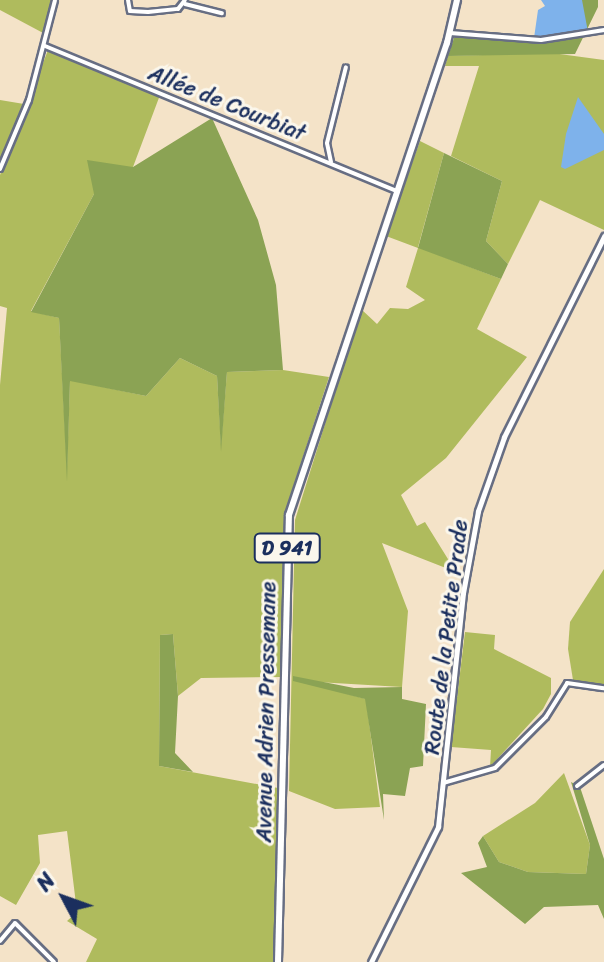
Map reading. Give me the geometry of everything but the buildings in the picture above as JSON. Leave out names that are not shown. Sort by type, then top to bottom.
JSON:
[{"type":"main road","name":"D 941","points":[[396,191],[450,33],[457,0]]},
{"type":"main road","name":"Avenue Adrien Pressemane","points":[[278,962],[289,515],[396,191]]},
{"type":"street","points":[[0,169],[45,46],[55,0]]},
{"type":"street","points":[[128,0],[130,11],[148,12],[185,2],[222,13]]},
{"type":"street","points":[[450,33],[541,40],[604,30]]},
{"type":"street","name":"Allée de Courbiat","points":[[45,46],[396,191]]},
{"type":"street","points":[[331,162],[327,143],[346,67]]},
{"type":"street","name":"Route de la Petite Prade","points":[[371,962],[435,836],[463,593],[478,511],[504,437],[604,236]]},
{"type":"street","points":[[443,783],[495,768],[546,717],[567,683],[604,688]]},
{"type":"street","points":[[577,786],[604,765]]},
{"type":"street","points":[[0,941],[10,924],[19,925],[54,962]]},
{"type":"green space","points":[[0,0],[53,0],[45,34],[0,10]]},
{"type":"green space","points":[[578,0],[598,0],[598,7],[575,54],[448,56],[456,32],[541,38]]},
{"type":"green space","points":[[48,50],[160,95],[133,167],[94,194],[31,311],[59,318],[67,467],[70,380],[146,396],[180,358],[217,376],[221,444],[227,372],[283,370],[329,377],[287,506],[281,677],[201,678],[178,696],[173,634],[160,635],[159,766],[278,788],[275,962],[86,962],[97,939],[67,921],[77,912],[67,831],[38,835],[40,863],[16,905],[0,896],[0,385],[7,308],[0,306],[0,175]]},
{"type":"green space","points":[[552,53],[604,60],[604,230],[540,200],[508,264],[486,241],[502,181],[451,156],[479,66],[445,66],[448,56]]},
{"type":"green space","points":[[0,100],[24,104],[0,160]]},
{"type":"green space","points":[[212,118],[258,220],[276,285],[283,370],[227,372],[221,452],[217,376],[180,358],[146,396],[70,381],[67,482],[59,318],[31,312],[94,194],[87,160],[133,167]]},
{"type":"green space","points":[[420,141],[444,153],[418,247],[501,279],[477,329],[527,357],[446,458],[401,495],[417,526],[425,522],[456,572],[382,543],[408,611],[402,687],[300,681],[366,699],[380,807],[335,809],[289,791],[295,520],[361,309],[377,324],[390,308],[408,309],[425,300],[406,287],[418,248],[386,236]]},
{"type":"green space","points":[[444,153],[502,181],[486,241],[508,264],[501,279],[418,248]]},
{"type":"green space","points":[[604,569],[604,686],[573,680],[568,649],[570,622]]},
{"type":"green space","points":[[465,632],[495,635],[494,649],[551,678],[551,694],[543,709],[490,767],[491,750],[451,747]]},
{"type":"green space","points":[[173,634],[178,696],[175,753],[193,772],[159,766],[160,635]]},
{"type":"green space","points":[[293,676],[354,688],[402,687],[402,699],[426,704],[423,766],[410,768],[405,796],[383,794],[384,820],[365,699],[293,681]]},
{"type":"green space","points":[[564,773],[590,845],[586,874],[528,872],[499,862],[483,836],[535,803]]},
{"type":"green space","points":[[571,782],[580,787],[604,859],[604,919],[598,905],[544,907],[525,924],[461,873],[487,867],[478,843],[483,836],[499,862],[528,872],[586,874],[590,845]]},
{"type":"water","points":[[541,0],[582,0],[588,32],[534,38],[538,10],[545,6]]},
{"type":"water","points":[[578,97],[604,134],[604,150],[565,169],[561,167],[566,134]]}]
